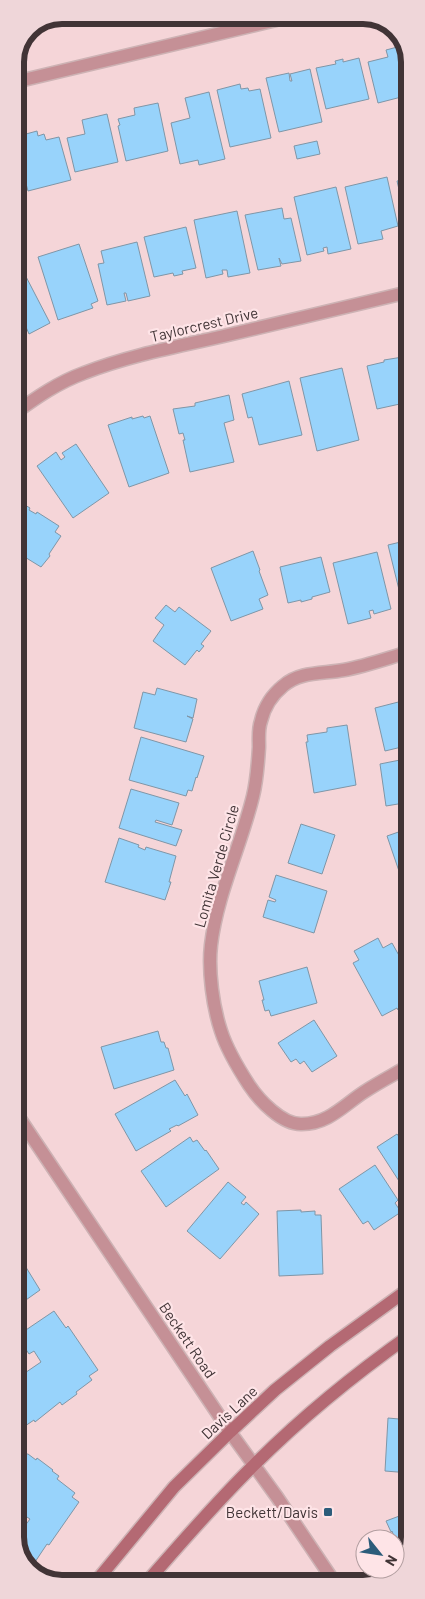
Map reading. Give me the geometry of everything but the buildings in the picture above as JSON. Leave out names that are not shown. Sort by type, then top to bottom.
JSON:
[{"type":"main road","name":"Davis Lane","points":[[101,1575],[174,1487],[230,1432],[275,1390],[330,1346],[401,1295]]},
{"type":"main road","points":[[154,1575],[197,1525],[254,1465],[313,1410],[401,1343]]},
{"type":"street","points":[[24,80],[259,24]]},
{"type":"street","name":"Taylorcrest Drive","points":[[24,406],[60,384],[106,365],[170,348],[401,294]]},
{"type":"street","name":"Lomita Verde Circle","points":[[401,654],[343,670],[292,679],[274,695],[267,705],[260,722],[258,764],[254,793],[219,906],[210,959],[217,1016],[221,1032],[230,1052],[256,1096],[275,1113],[290,1122],[308,1124],[328,1118],[364,1092],[401,1070]]},
{"type":"street","name":"Beckett Road","points":[[24,1125],[230,1432],[330,1575]]},
{"type":"place","name":"Beckett/Davis","points":[[328,1512]]}]
